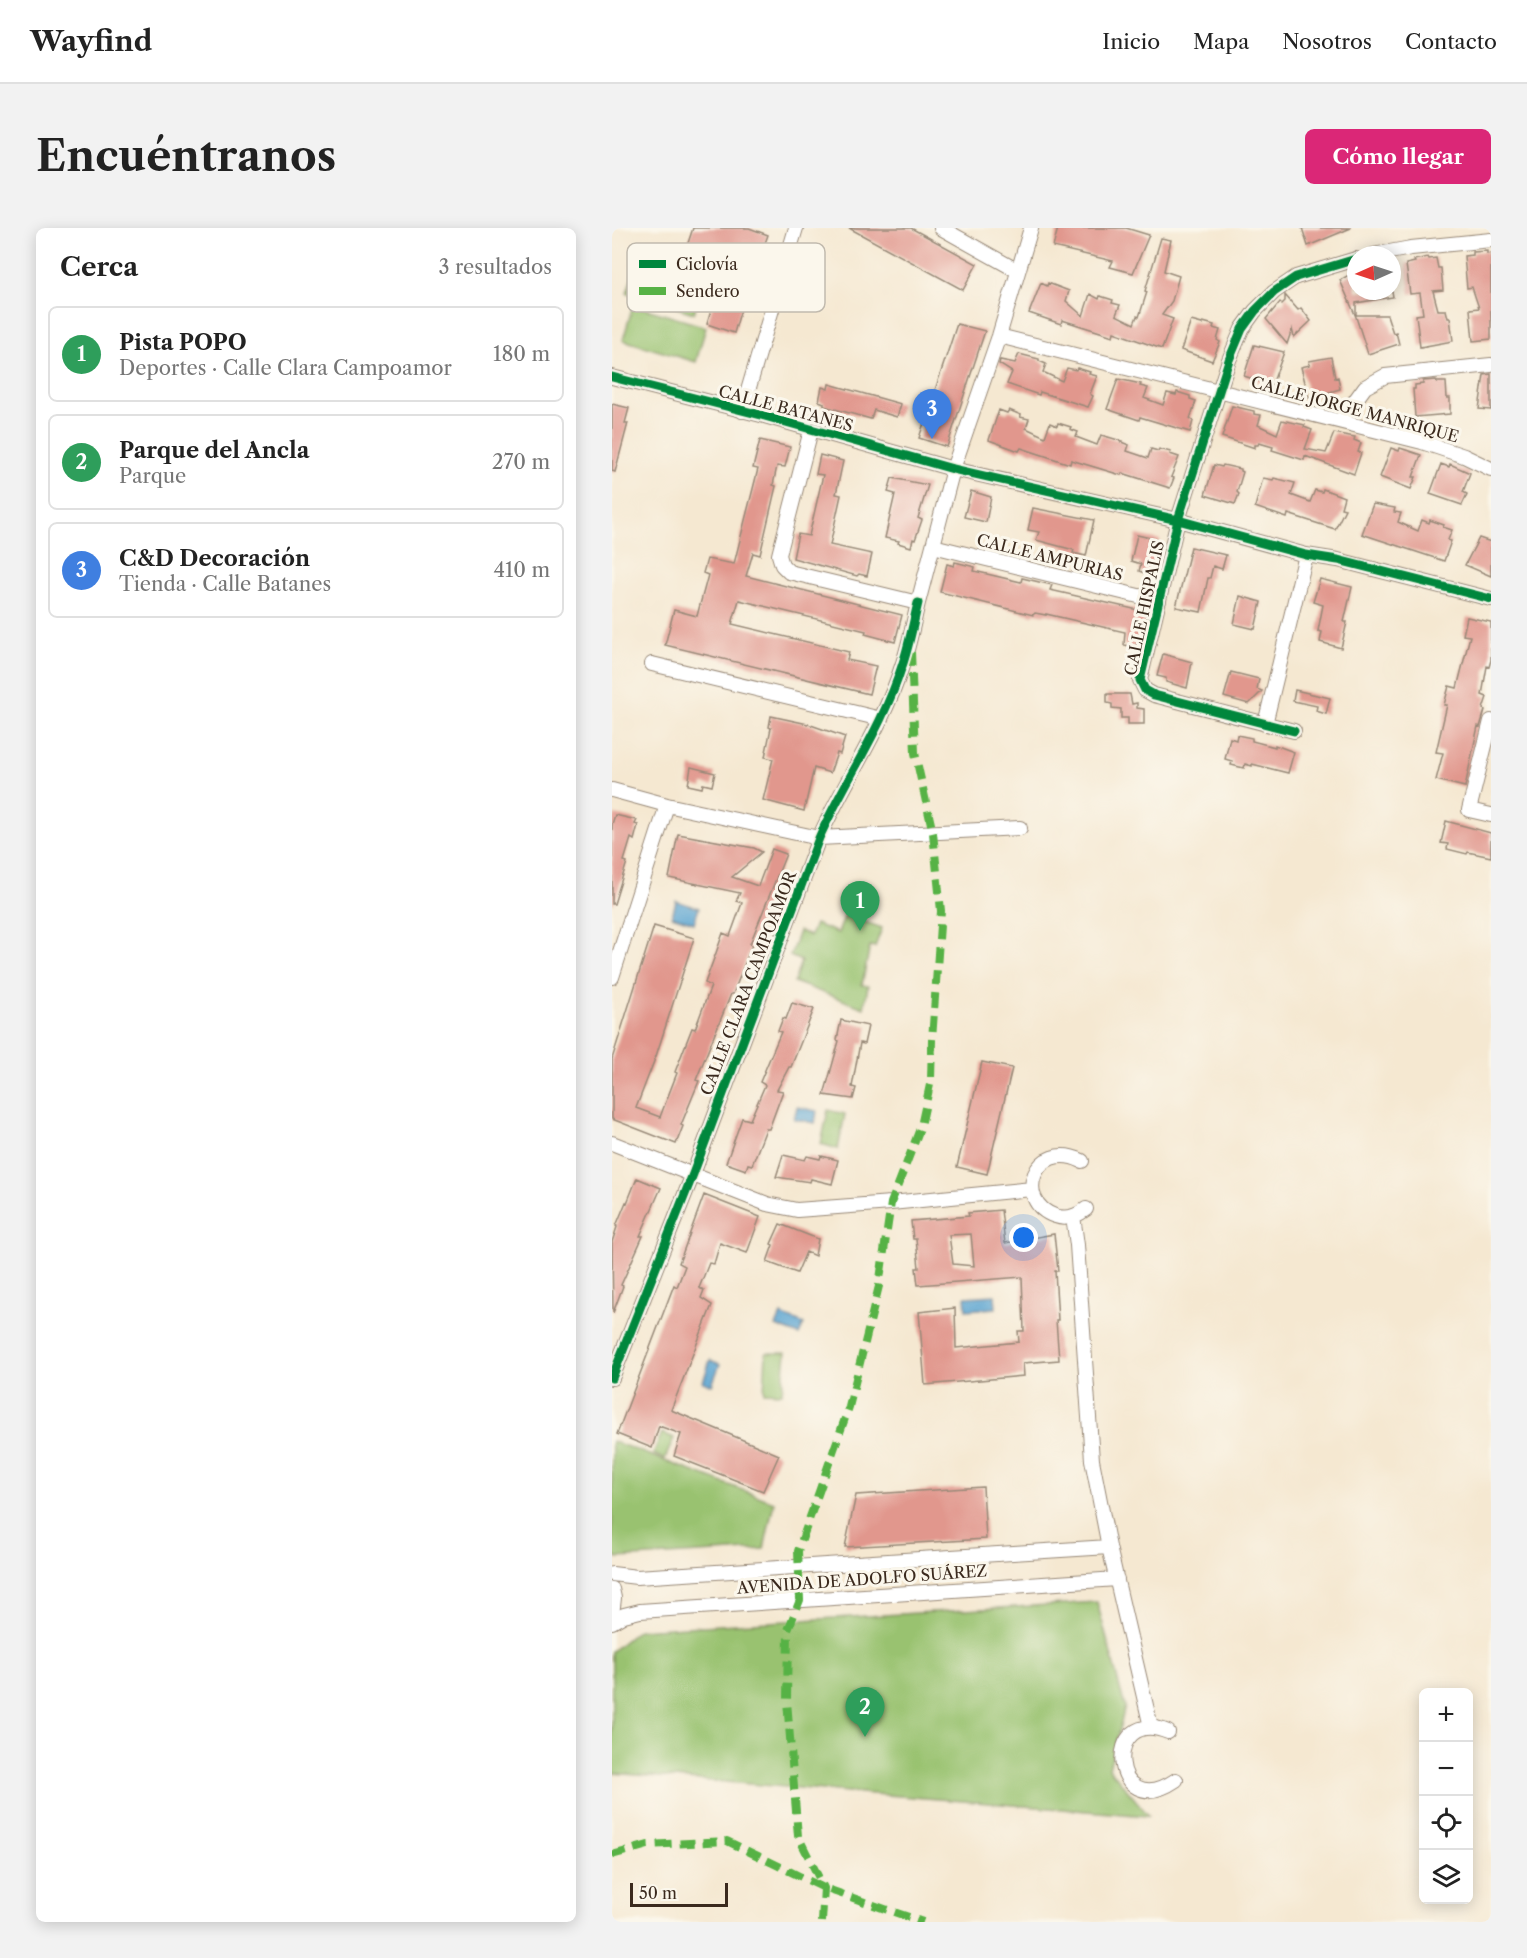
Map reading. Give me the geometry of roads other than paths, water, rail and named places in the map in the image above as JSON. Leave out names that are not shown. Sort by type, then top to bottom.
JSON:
[{"type":"street","points":[[792,243],[796,228]]},
{"type":"street","points":[[941,228],[1018,271]]},
{"type":"street","name":"CALLE CLARA CAMPOAMOR","points":[[612,1378],[693,1174],[819,838],[881,718],[902,667],[953,469],[999,336],[1031,228]]},
{"type":"street","points":[[1401,250],[1491,240]]},
{"type":"street","name":"CALLE HISPALIS","points":[[1294,731],[1154,695],[1144,690],[1140,680],[1178,520],[1229,360],[1242,329],[1255,310],[1274,292],[1296,277],[1347,262]]},
{"type":"street","points":[[742,411],[771,312]]},
{"type":"street","name":"CALLE JORGE MANRIQUE","points":[[999,336],[1341,420],[1443,449],[1491,469]]},
{"type":"street","points":[[1341,420],[1365,387],[1385,376],[1491,365]]},
{"type":"street","name":"CALLE BATANES","points":[[612,377],[953,469],[1178,520],[1306,555],[1338,560],[1491,599]]},
{"type":"street","points":[[811,430],[779,555],[782,565],[789,572],[918,603]]},
{"type":"street","name":"CALLE AMPURIAS","points":[[933,546],[1159,601]]},
{"type":"street","points":[[1264,724],[1306,555]]},
{"type":"street","points":[[652,664],[881,718]]},
{"type":"street","points":[[1491,721],[1469,810],[1491,815]]},
{"type":"street","points":[[612,790],[668,805],[819,838],[1020,828]]},
{"type":"street","points":[[612,977],[668,805]]},
{"type":"street","points":[[612,1143],[767,1204],[797,1210],[1032,1189]]},
{"type":"street","points":[[1082,1161],[1071,1156],[1059,1155],[1048,1159],[1039,1166],[1033,1177],[1032,1189],[1036,1202],[1046,1212],[1059,1217],[1073,1216],[1086,1209]]},
{"type":"street","points":[[1073,1216],[1092,1460],[1116,1579],[1151,1727]]},
{"type":"street","name":"AVENIDA DE ADOLFO SUÁREZ","points":[[612,1575],[637,1577],[1109,1547]]},
{"type":"street","name":"AVENIDA DE ADOLFO SUÁREZ","points":[[612,1622],[624,1615],[640,1611],[1116,1579]]},
{"type":"street","points":[[612,1589],[614,1598],[612,1615]]},
{"type":"street","points":[[1168,1732],[1151,1727],[1136,1732],[1125,1742],[1121,1757],[1123,1772],[1133,1784],[1148,1790],[1163,1789],[1176,1780]]},
{"type":"water","points":[[676,901],[699,908],[694,923],[672,916]]},
{"type":"water","points":[[797,1107],[817,1111],[815,1123],[794,1119]]},
{"type":"water","points":[[995,1295],[996,1308],[966,1310],[965,1297]]},
{"type":"water","points":[[781,1315],[804,1324],[799,1335],[776,1326]]},
{"type":"water","points":[[710,1360],[720,1364],[712,1385],[703,1382]]},
{"type":"place","name":"C&D Decoración","points":[[932,439]]},
{"type":"place","name":"Pista POPO","points":[[860,931]]},
{"type":"place","name":"Parque del Ancla","points":[[865,1737]]}]
